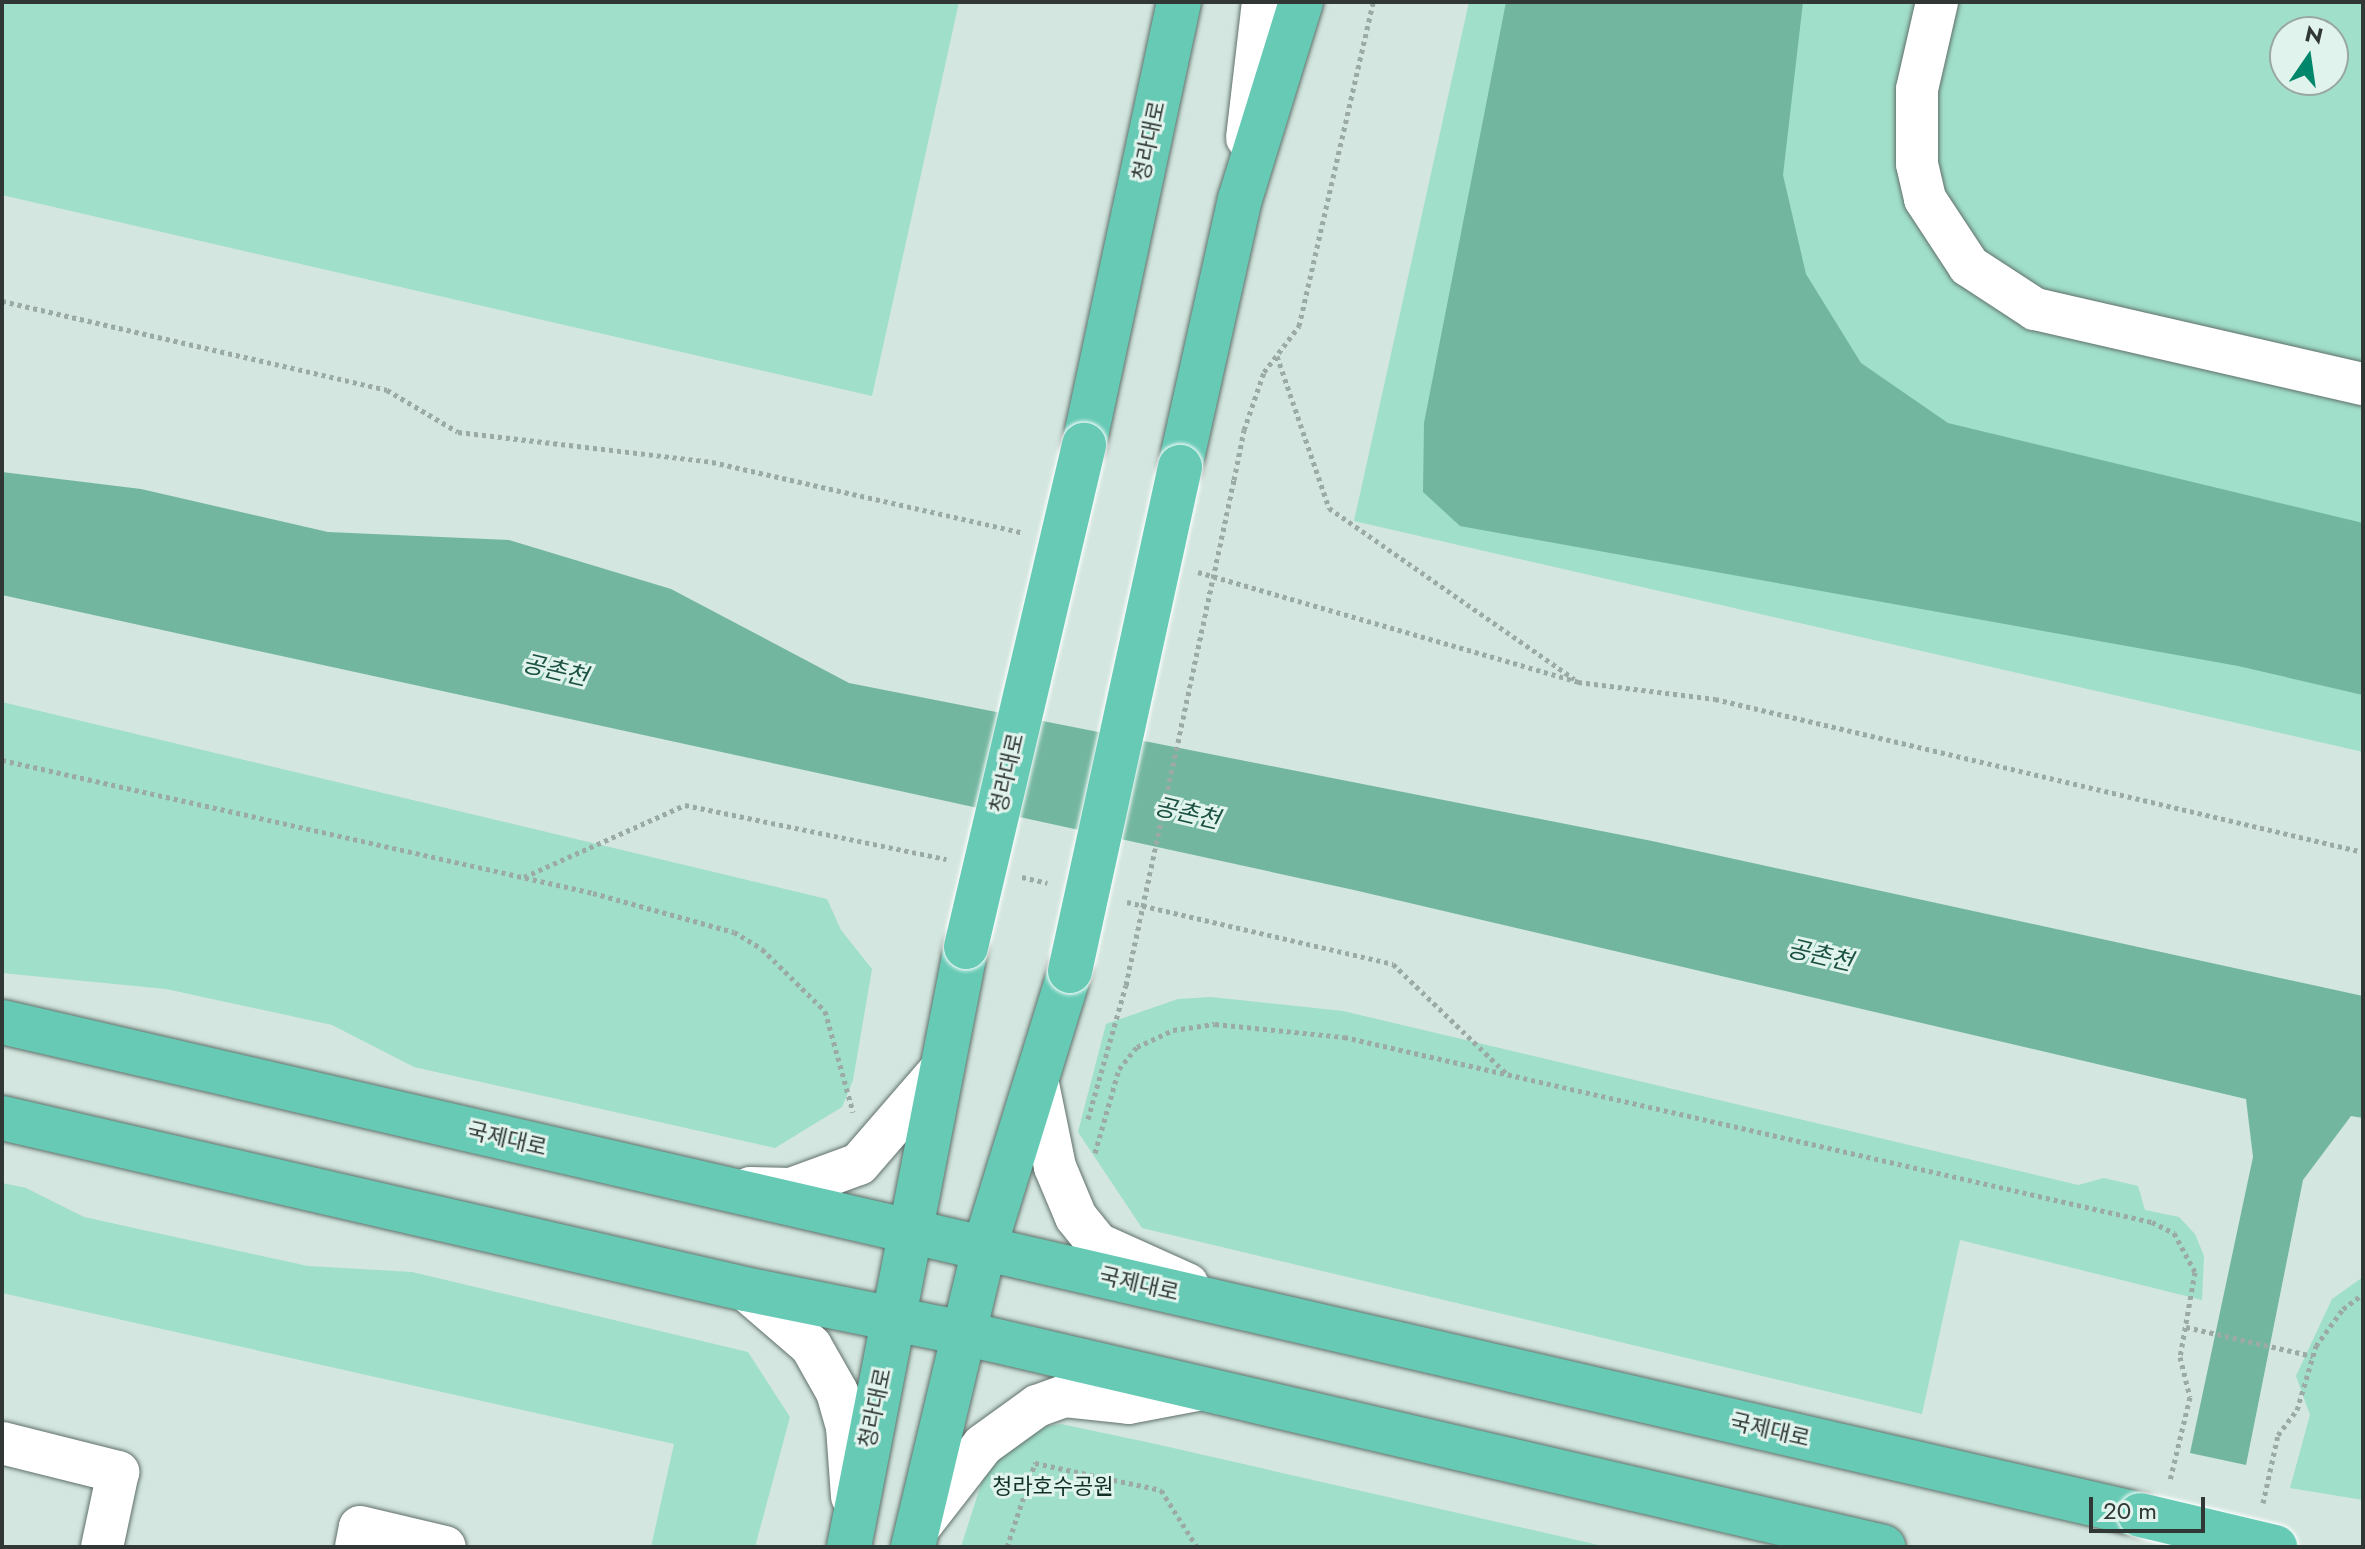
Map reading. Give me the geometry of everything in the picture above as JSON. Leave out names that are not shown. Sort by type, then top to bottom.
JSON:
[{"type":"main road","name":"청라대로","points":[[851,1529],[914,1233],[966,947],[1084,445],[1179,2]]},
{"type":"main road","points":[[917,1536],[984,1249],[1038,1084],[1070,971],[1240,199],[1301,2]]},
{"type":"main road","name":"국제대로","points":[[2,1022],[1236,1307],[2154,1504],[2267,1533]]},
{"type":"main road","points":[[2,1118],[745,1289],[963,1333],[1883,1547]]},
{"type":"street","points":[[1240,199],[1263,2]]},
{"type":"street","points":[[1937,2],[1917,89],[1917,164],[1925,199],[1969,266],[2035,309],[2363,384]]},
{"type":"street","points":[[715,1187],[791,1189],[859,1164],[943,1067]]},
{"type":"street","points":[[1038,1084],[1055,1167],[1076,1217],[1098,1244],[1236,1307]]},
{"type":"street","points":[[745,1289],[811,1346],[837,1392],[847,1427],[851,1529]]},
{"type":"street","points":[[917,1536],[983,1445],[1037,1406],[1065,1396],[1129,1403],[1202,1389]]},
{"type":"street","points":[[2,1443],[118,1472],[102,1547]]},
{"type":"street","points":[[356,1547],[360,1527],[445,1547]]},
{"type":"path","points":[[1087,1123],[1126,985],[1244,430],[1264,372],[1299,326],[1373,2]]},
{"type":"path","points":[[1277,356],[1329,508],[1578,682]]},
{"type":"path","points":[[2,760],[688,915],[734,932],[762,949],[825,1011],[854,1116]]},
{"type":"path","points":[[524,877],[685,805],[962,863]]},
{"type":"path","points":[[1007,874],[1052,884]]},
{"type":"path","points":[[1112,898],[1393,964],[1508,1075]]},
{"type":"path","points":[[1087,1150],[1090,1163],[1119,1069],[1137,1047],[1196,1025],[1344,1037],[2152,1222],[2174,1233],[2195,1272],[2180,1357],[2190,1397],[2154,1504]]},
{"type":"path","points":[[2267,1533],[2278,1435],[2297,1410],[2313,1356],[2343,1309],[2363,1294]]},
{"type":"path","points":[[2186,1327],[2313,1356]]},
{"type":"path","points":[[1007,1547],[1035,1463],[1161,1490],[1197,1547]]},
{"type":"green space","points":[[2,2],[959,2],[872,396],[2,195]]},
{"type":"green space","points":[[1469,2],[2363,2],[2363,752],[1354,521]]},
{"type":"green space","points":[[2,702],[827,899],[841,930],[872,969],[853,1080],[842,1107],[775,1148],[414,1067],[332,1025],[166,989],[2,973]]},
{"type":"green space","points":[[1211,997],[1343,1011],[2078,1185],[2104,1178],[2138,1186],[2145,1210],[2179,1217],[2195,1234],[2204,1256],[2202,1300],[1960,1240],[1922,1414],[1142,1228],[1078,1132],[1106,1024],[1178,999]]},
{"type":"green space","points":[[2,1183],[26,1188],[84,1217],[308,1266],[412,1272],[748,1352],[790,1417],[755,1547],[651,1547],[674,1444],[2,1293]]},
{"type":"green space","points":[[2363,1277],[2363,1500],[2290,1488],[2310,1415],[2296,1376],[2332,1299]]},
{"type":"green space","name":"청라호수공원","points":[[1061,1424],[1607,1547],[961,1547],[990,1456],[1037,1428]]},
{"type":"water","points":[[1506,2],[1803,2],[1783,175],[1806,274],[1861,363],[1948,423],[2363,523],[2363,695],[2238,666],[1460,526],[1423,492],[1424,423]]},
{"type":"water","name":"공촌천","points":[[2,472],[141,489],[328,532],[509,540],[671,589],[849,683],[1652,841],[2363,996],[2363,1118],[2351,1116],[2303,1180],[2246,1465],[2190,1453],[2253,1157],[2246,1099],[1354,890],[2,595]]}]
